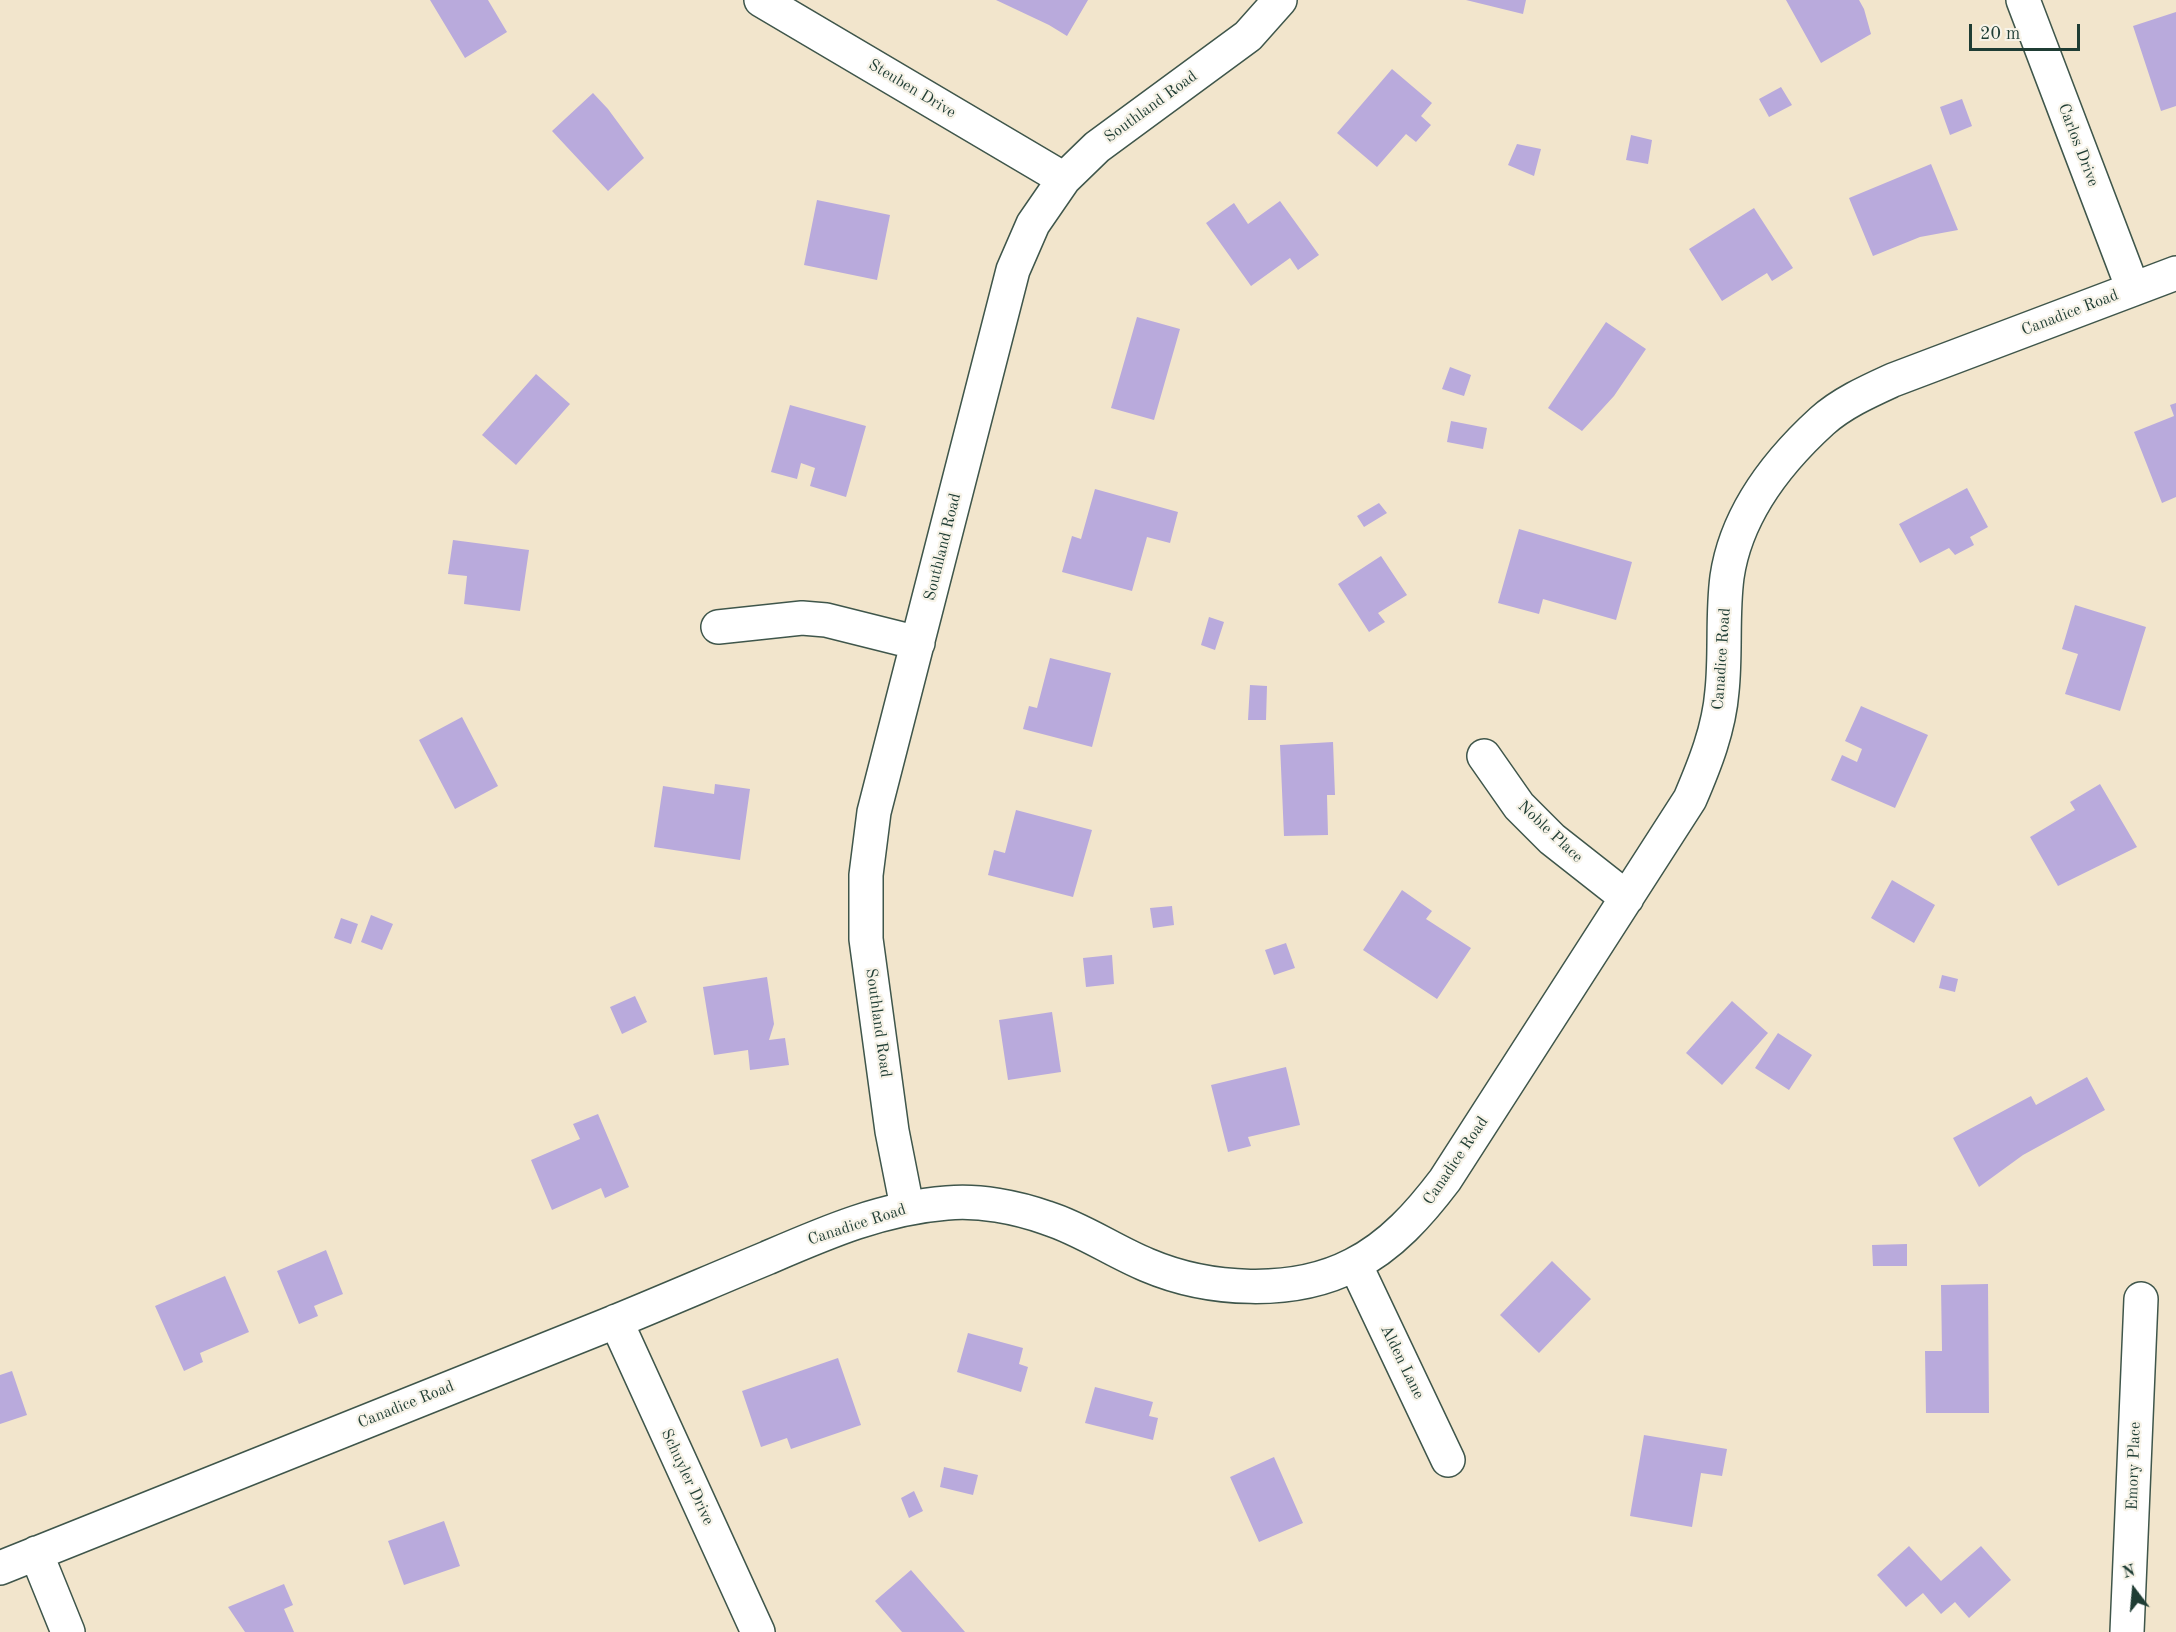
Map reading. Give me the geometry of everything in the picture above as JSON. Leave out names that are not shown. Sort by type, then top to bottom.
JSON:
[{"type":"street","name":"Steuben Drive","points":[[761,0],[1064,179]]},
{"type":"street","name":"Southland Road","points":[[907,1207],[892,1131],[866,939],[866,876],[874,812],[1013,270],[1034,224],[1064,179],[1096,147],[1248,36],[1280,0]]},
{"type":"street","name":"Carlos Drive","points":[[2024,0],[2133,289]]},
{"type":"street","name":"Canadice Road","points":[[0,1568],[616,1321],[836,1229],[907,1207],[952,1202],[1008,1207],[1050,1218],[1149,1266],[1204,1282],[1241,1287],[1289,1284],[1335,1273],[1355,1264],[1389,1242],[1422,1210],[1445,1180],[1690,799],[1712,746],[1722,693],[1727,577],[1737,538],[1749,509],[1779,467],[1824,420],[1862,394],[1893,380],[2176,273]]},
{"type":"street","points":[[718,627],[802,618],[826,620],[918,643]]},
{"type":"street","name":"Noble Place","points":[[1484,756],[1519,806],[1552,839],[1627,898]]},
{"type":"street","name":"Alden Lane","points":[[1355,1264],[1448,1460]]},
{"type":"street","name":"Emory Place","points":[[2127,1632],[2141,1299]]},
{"type":"street","name":"Schuyler Drive","points":[[616,1321],[758,1632]]},
{"type":"street","points":[[36,1553],[68,1632]]},
{"type":"building","points":[[430,0],[488,0],[507,32],[465,58]]},
{"type":"building","points":[[996,0],[1088,0],[1067,36]]},
{"type":"building","points":[[1466,0],[1526,0],[1523,14]]},
{"type":"building","points":[[1786,0],[1859,0],[1871,34],[1821,63]]},
{"type":"building","points":[[2176,12],[2176,106],[2161,111],[2133,26]]},
{"type":"building","points":[[1392,69],[1432,103],[1421,116],[1431,125],[1416,142],[1406,134],[1377,167],[1337,133]]},
{"type":"building","points":[[1781,87],[1792,105],[1769,117],[1759,99]]},
{"type":"building","points":[[593,93],[608,109],[644,158],[608,191],[552,131]]},
{"type":"building","points":[[1962,99],[1972,126],[1950,135],[1940,107]]},
{"type":"building","points":[[1631,135],[1652,140],[1648,164],[1626,160]]},
{"type":"building","points":[[1517,144],[1541,149],[1534,176],[1508,165]]},
{"type":"building","points":[[1931,164],[1958,230],[1920,237],[1873,256],[1849,198]]},
{"type":"building","points":[[817,200],[890,215],[877,280],[804,265]]},
{"type":"building","points":[[1280,201],[1319,255],[1298,270],[1290,258],[1251,286],[1206,223],[1234,203],[1248,224]]},
{"type":"building","points":[[1754,208],[1793,268],[1772,281],[1767,273],[1722,301],[1689,249]]},
{"type":"building","points":[[1137,317],[1180,329],[1154,420],[1111,408]]},
{"type":"building","points":[[1606,322],[1646,349],[1614,396],[1582,431],[1548,408]]},
{"type":"building","points":[[1450,367],[1471,375],[1464,396],[1442,389]]},
{"type":"building","points":[[536,374],[570,404],[516,465],[482,435]]},
{"type":"building","points":[[2176,403],[2176,497],[2162,503],[2134,432],[2174,416],[2170,405]]},
{"type":"building","points":[[790,405],[866,426],[846,497],[810,486],[815,468],[801,463],[797,479],[771,472]]},
{"type":"building","points":[[1451,421],[1487,428],[1483,449],[1447,442]]},
{"type":"building","points":[[1967,488],[1988,527],[1970,537],[1974,545],[1955,555],[1949,548],[1920,563],[1899,524]]},
{"type":"building","points":[[1095,489],[1178,512],[1170,543],[1147,537],[1132,591],[1062,572],[1072,536],[1081,539]]},
{"type":"building","points":[[1379,503],[1387,513],[1364,527],[1357,516]]},
{"type":"building","points":[[1519,529],[1632,562],[1616,620],[1543,599],[1539,614],[1498,603]]},
{"type":"building","points":[[453,540],[529,550],[520,611],[464,604],[467,576],[448,574]]},
{"type":"building","points":[[1381,556],[1407,595],[1378,613],[1385,622],[1369,632],[1338,584]]},
{"type":"building","points":[[2075,605],[2146,627],[2120,711],[2065,694],[2078,654],[2062,649]]},
{"type":"building","points":[[1209,617],[1224,622],[1215,650],[1201,645]]},
{"type":"building","points":[[1050,658],[1111,673],[1092,747],[1023,729],[1029,706],[1037,708]]},
{"type":"building","points":[[1250,685],[1267,686],[1266,720],[1248,720]]},
{"type":"building","points":[[1861,706],[1928,735],[1895,808],[1831,780],[1842,755],[1857,762],[1862,749],[1845,741]]},
{"type":"building","points":[[462,717],[498,786],[455,809],[419,740]]},
{"type":"building","points":[[1333,742],[1335,795],[1327,795],[1328,835],[1284,836],[1280,745]]},
{"type":"building","points":[[715,784],[750,789],[740,860],[654,847],[663,786],[714,794]]},
{"type":"building","points":[[2100,784],[2137,847],[2058,886],[2030,837],[2075,810],[2070,802]]},
{"type":"building","points":[[1016,810],[1092,830],[1073,897],[988,875],[994,850],[1005,853]]},
{"type":"building","points":[[1892,880],[1935,905],[1914,943],[1871,918]]},
{"type":"building","points":[[1402,890],[1432,911],[1426,919],[1471,948],[1437,999],[1363,950]]},
{"type":"building","points":[[1172,906],[1174,925],[1153,928],[1150,908]]},
{"type":"building","points":[[371,915],[393,924],[382,950],[361,942]]},
{"type":"building","points":[[341,918],[358,924],[351,944],[334,938]]},
{"type":"building","points":[[1286,943],[1295,968],[1274,975],[1265,950]]},
{"type":"building","points":[[1112,955],[1114,984],[1086,987],[1083,958]]},
{"type":"building","points":[[1942,975],[1958,979],[1955,992],[1939,988]]},
{"type":"building","points":[[767,977],[774,1024],[769,1040],[785,1038],[789,1065],[750,1070],[748,1050],[714,1055],[703,987]]},
{"type":"building","points":[[635,996],[647,1022],[622,1034],[610,1007]]},
{"type":"building","points":[[1732,1001],[1768,1033],[1722,1085],[1686,1053]]},
{"type":"building","points":[[1052,1012],[1061,1072],[1008,1080],[999,1020]]},
{"type":"building","points":[[1778,1033],[1812,1055],[1789,1090],[1755,1068]]},
{"type":"building","points":[[1286,1067],[1300,1125],[1248,1137],[1251,1146],[1228,1152],[1211,1085]]},
{"type":"building","points":[[2087,1077],[2105,1110],[2023,1155],[1979,1187],[1953,1138],[2031,1096],[2036,1105]]},
{"type":"building","points":[[598,1114],[629,1187],[605,1198],[601,1188],[552,1210],[531,1160],[580,1139],[573,1124]]},
{"type":"building","points":[[1907,1244],[1907,1266],[1873,1266],[1872,1245]]},
{"type":"building","points":[[326,1250],[343,1294],[314,1306],[318,1316],[299,1324],[277,1271]]},
{"type":"building","points":[[1552,1261],[1591,1299],[1539,1353],[1500,1315]]},
{"type":"building","points":[[225,1276],[249,1332],[200,1353],[203,1362],[184,1371],[155,1306]]},
{"type":"building","points":[[1988,1284],[1989,1413],[1926,1413],[1925,1351],[1942,1351],[1941,1285]]},
{"type":"building","points":[[968,1333],[1023,1348],[1019,1364],[1028,1367],[1021,1392],[957,1372]]},
{"type":"building","points":[[838,1358],[861,1425],[791,1449],[787,1438],[761,1447],[742,1391]]},
{"type":"building","points":[[12,1371],[27,1415],[0,1424],[0,1375]]},
{"type":"building","points":[[1095,1387],[1153,1402],[1149,1416],[1158,1418],[1153,1440],[1085,1423]]},
{"type":"building","points":[[1644,1435],[1727,1449],[1722,1476],[1701,1473],[1692,1527],[1630,1516]]},
{"type":"building","points":[[1274,1457],[1303,1523],[1259,1542],[1230,1477]]},
{"type":"building","points":[[944,1467],[978,1475],[973,1495],[940,1487]]},
{"type":"building","points":[[914,1491],[923,1511],[909,1518],[901,1498]]},
{"type":"building","points":[[444,1521],[460,1566],[404,1585],[388,1541]]},
{"type":"building","points":[[1909,1546],[1941,1581],[1981,1546],[2011,1580],[1969,1618],[1955,1602],[1941,1614],[1923,1593],[1906,1607],[1877,1575]]},
{"type":"building","points":[[911,1570],[965,1632],[902,1632],[875,1601]]},
{"type":"building","points":[[284,1584],[293,1605],[284,1609],[294,1632],[245,1632],[228,1607]]}]
